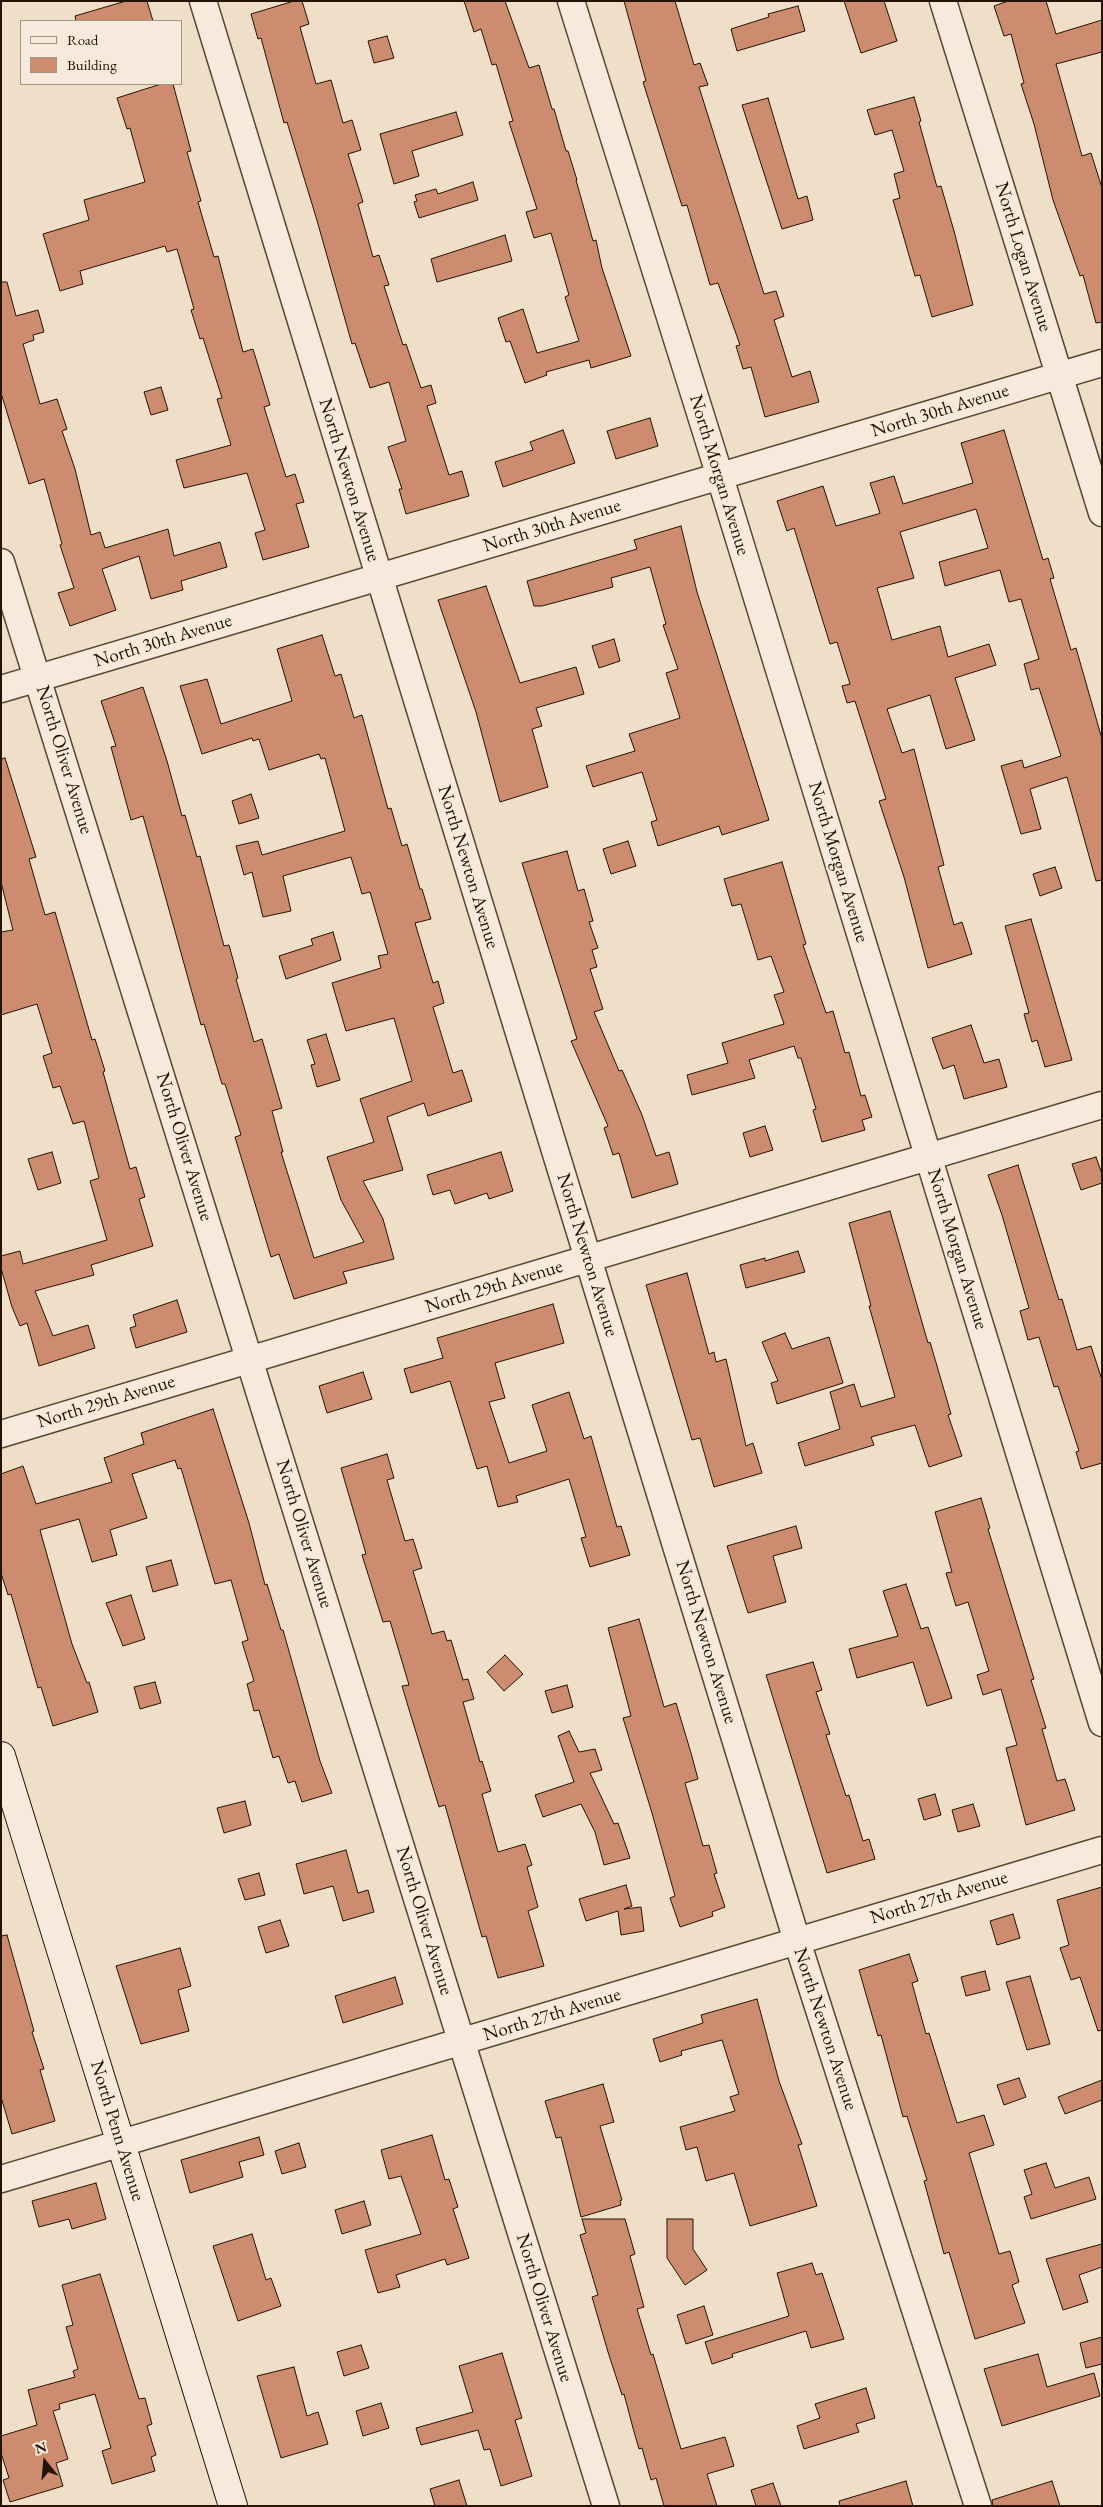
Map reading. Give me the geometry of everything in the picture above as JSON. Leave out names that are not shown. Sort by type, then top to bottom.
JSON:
[{"type":"main road","name":"North Penn Avenue","points":[[1,1756],[233,2506]]},
{"type":"street","name":"North Newton Avenue","points":[[203,1],[797,1941],[978,2506]]},
{"type":"street","name":"North Morgan Avenue","points":[[571,1],[719,475],[1102,1723]]},
{"type":"street","name":"North Logan Avenue","points":[[943,1],[1102,512]]},
{"type":"street","name":"North 30th Avenue","points":[[1,689],[1102,363]]},
{"type":"street","name":"North Oliver Avenue","points":[[1,562],[606,2506]]},
{"type":"street","name":"North 29th Avenue","points":[[1,1434],[1102,1105]]},
{"type":"street","name":"North 27th Avenue","points":[[1,2180],[1102,1850]]},
{"type":"building","points":[[126,1],[147,1],[153,20],[76,20],[75,16]]},
{"type":"building","points":[[294,1],[302,1],[309,24],[300,27],[316,84],[331,80],[343,123],[352,120],[361,150],[348,154],[363,202],[358,204],[373,257],[379,255],[389,285],[384,286],[403,345],[406,344],[421,388],[431,385],[436,403],[427,406],[449,475],[462,471],[469,496],[406,514],[399,489],[402,489],[388,447],[406,441],[389,382],[370,388],[355,343],[352,344],[287,122],[284,123],[261,38],[258,39],[251,14]]},
{"type":"building","points":[[464,1],[505,1],[529,68],[539,65],[566,151],[568,151],[593,241],[596,240],[602,268],[631,356],[591,368],[589,360],[546,372],[547,375],[525,383],[510,341],[506,342],[498,318],[523,309],[537,353],[579,341],[565,297],[569,295],[551,233],[534,238],[526,212],[537,209],[509,122],[513,121],[496,64],[492,65],[481,29],[474,32]]},
{"type":"building","points":[[624,1],[675,1],[694,65],[700,63],[708,85],[699,87],[764,294],[776,291],[784,316],[774,320],[792,377],[810,371],[819,402],[765,417],[751,367],[743,369],[736,346],[740,345],[718,283],[710,285],[687,205],[682,206],[643,82],[646,81]]},
{"type":"building","points":[[844,1],[884,1],[897,41],[861,53]]},
{"type":"building","points":[[1008,1],[1046,1],[1056,34],[1102,20],[1102,52],[1056,64],[1082,156],[1091,153],[1102,188],[1102,322],[1096,323],[1083,275],[1080,276],[1053,200],[1034,124],[1021,84],[1024,83],[1011,34],[1004,36],[994,6]]},
{"type":"building","points":[[798,6],[805,31],[737,51],[731,29],[769,17],[768,14]]},
{"type":"building","points":[[387,36],[394,58],[374,63],[368,41]]},
{"type":"building","points":[[158,85],[173,85],[191,151],[187,152],[201,201],[198,202],[214,257],[218,256],[243,352],[253,349],[270,405],[264,407],[286,477],[295,474],[304,502],[296,504],[309,547],[263,560],[255,533],[265,530],[247,473],[184,488],[176,460],[231,445],[217,399],[222,398],[203,338],[200,339],[191,310],[194,309],[177,249],[167,252],[165,246],[80,271],[83,284],[60,291],[43,234],[89,220],[84,200],[145,182],[130,128],[127,129],[117,98]]},
{"type":"building","points":[[914,97],[937,187],[941,186],[973,305],[932,317],[920,275],[915,276],[893,200],[900,198],[894,174],[904,171],[892,130],[875,135],[867,110]]},
{"type":"building","points":[[768,98],[798,199],[807,196],[813,220],[782,229],[742,105]]},
{"type":"building","points":[[456,112],[463,135],[412,151],[419,176],[394,184],[380,134]]},
{"type":"building","points":[[473,182],[478,200],[419,218],[414,202],[417,201],[415,195],[436,189],[438,194]]},
{"type":"building","points":[[505,235],[512,261],[437,282],[431,259]]},
{"type":"building","points":[[1,282],[7,282],[16,316],[38,310],[44,332],[33,335],[34,340],[23,344],[40,404],[57,399],[67,429],[62,431],[75,469],[91,535],[100,532],[105,548],[168,529],[174,556],[220,542],[227,567],[181,581],[183,590],[151,599],[139,556],[102,569],[116,610],[70,626],[58,593],[74,588],[60,545],[62,544],[44,479],[29,484],[1,393]]},
{"type":"building","points":[[161,387],[168,410],[151,415],[144,392]]},
{"type":"building","points":[[650,418],[658,446],[616,459],[607,431]]},
{"type":"building","points":[[563,430],[575,463],[503,487],[495,462],[533,450],[530,442]]},
{"type":"building","points":[[1004,430],[1043,560],[1048,558],[1054,578],[1050,579],[1071,650],[1076,648],[1102,739],[1102,880],[1096,881],[1067,777],[1030,789],[1041,829],[1021,834],[1001,766],[1022,760],[1024,768],[1061,756],[1039,688],[1031,690],[1024,664],[1039,659],[1021,599],[1009,602],[1000,570],[945,586],[939,562],[988,548],[976,509],[900,532],[914,578],[877,588],[892,640],[940,626],[948,657],[989,644],[996,665],[955,678],[975,740],[946,749],[930,695],[887,709],[902,753],[914,749],[944,865],[938,867],[954,925],[962,922],[972,954],[928,968],[904,877],[879,801],[886,799],[855,701],[847,703],[842,686],[850,684],[837,642],[830,644],[794,528],[787,531],[777,501],[823,486],[836,526],[878,514],[880,513],[870,483],[894,476],[903,504],[973,483],[961,443]]},
{"type":"building","points":[[681,526],[697,592],[769,820],[722,835],[719,826],[658,846],[651,822],[657,820],[642,772],[593,787],[586,766],[635,751],[629,734],[680,718],[666,673],[678,669],[663,625],[666,624],[650,567],[611,578],[613,587],[542,606],[534,606],[527,581],[637,549],[634,540]]},
{"type":"building","points":[[486,586],[520,683],[576,667],[584,694],[536,708],[542,726],[532,729],[548,787],[500,802],[476,712],[438,600]]},
{"type":"building","points":[[322,635],[335,676],[341,674],[354,718],[362,715],[388,809],[391,808],[402,846],[407,844],[420,889],[422,889],[431,919],[415,923],[433,983],[438,981],[444,1003],[433,1007],[453,1073],[462,1070],[472,1101],[428,1116],[424,1103],[387,1117],[403,1170],[363,1181],[383,1219],[394,1259],[343,1272],[347,1283],[294,1299],[279,1254],[271,1257],[235,1137],[241,1135],[225,1084],[222,1084],[204,1024],[201,1025],[143,816],[131,820],[111,747],[116,746],[101,701],[143,687],[167,761],[182,816],[185,815],[197,857],[200,856],[224,946],[229,945],[238,978],[236,979],[254,1042],[262,1039],[282,1108],[272,1111],[283,1152],[281,1152],[314,1258],[364,1242],[341,1200],[327,1157],[374,1142],[360,1099],[412,1081],[394,1018],[346,1031],[332,983],[381,968],[378,956],[388,954],[370,892],[362,894],[351,857],[283,876],[291,911],[263,917],[252,872],[244,875],[236,846],[258,841],[262,855],[345,831],[325,758],[321,759],[319,754],[269,770],[259,739],[253,741],[252,738],[202,754],[180,686],[207,679],[221,724],[292,701],[277,649]]},
{"type":"building","points":[[614,639],[620,661],[599,668],[592,646]]},
{"type":"building","points":[[5,758],[36,857],[29,859],[45,915],[55,912],[92,1040],[95,1039],[105,1071],[103,1072],[130,1169],[136,1167],[145,1197],[139,1199],[153,1246],[91,1265],[94,1275],[35,1291],[53,1336],[88,1325],[95,1348],[39,1366],[27,1323],[20,1326],[12,1307],[1,1268],[1,1256],[20,1251],[23,1264],[107,1240],[90,1181],[99,1178],[84,1121],[73,1124],[60,1086],[53,1088],[43,1056],[52,1053],[37,1004],[1,1015],[1,932],[13,930],[1,882],[1,759]]},
{"type":"building","points":[[251,794],[259,818],[239,824],[232,801]]},
{"type":"building","points":[[628,841],[636,866],[611,874],[603,849]]},
{"type":"building","points":[[567,851],[578,891],[584,889],[593,921],[589,922],[598,948],[592,950],[597,967],[590,969],[603,1009],[594,1012],[619,1071],[622,1070],[642,1115],[656,1156],[669,1152],[678,1184],[632,1198],[619,1153],[613,1155],[604,1128],[608,1126],[571,1041],[577,1039],[522,863]]},
{"type":"building","points":[[782,862],[806,944],[803,945],[826,1013],[833,1011],[845,1053],[849,1052],[861,1096],[865,1095],[872,1117],[862,1120],[865,1130],[822,1142],[813,1110],[816,1109],[801,1058],[798,1058],[794,1046],[749,1060],[755,1078],[692,1095],[687,1075],[728,1063],[722,1043],[784,1024],[774,995],[784,992],[771,956],[758,960],[741,904],[732,906],[724,879]]},
{"type":"building","points":[[1055,867],[1062,888],[1040,896],[1033,874]]},
{"type":"building","points":[[1031,919],[1072,1060],[1045,1067],[1037,1040],[1032,1042],[1024,1014],[1029,1013],[1005,926]]},
{"type":"building","points":[[333,932],[341,960],[286,979],[279,956],[313,945],[311,939]]},
{"type":"building","points":[[971,1025],[984,1063],[999,1059],[1007,1087],[964,1099],[954,1065],[943,1069],[932,1038]]},
{"type":"building","points":[[326,1034],[340,1080],[317,1087],[311,1065],[315,1064],[307,1040]]},
{"type":"building","points":[[765,1126],[773,1150],[750,1157],[743,1133]]},
{"type":"building","points":[[52,1152],[61,1183],[38,1190],[28,1159]]},
{"type":"building","points":[[501,1152],[513,1191],[489,1199],[487,1193],[455,1204],[450,1190],[433,1195],[427,1175]]},
{"type":"building","points":[[1096,1157],[1102,1174],[1102,1183],[1081,1190],[1072,1164]]},
{"type":"building","points":[[1018,1165],[1059,1300],[1062,1299],[1077,1350],[1091,1346],[1102,1380],[1102,1463],[1081,1469],[1076,1452],[1079,1451],[1058,1386],[1054,1387],[1039,1337],[1028,1340],[1020,1311],[1029,1308],[1002,1215],[988,1175]]},
{"type":"building","points":[[890,1211],[928,1343],[930,1342],[951,1414],[948,1415],[962,1456],[929,1467],[915,1425],[871,1437],[874,1445],[805,1466],[798,1443],[840,1429],[830,1392],[854,1384],[861,1407],[895,1397],[869,1306],[871,1306],[849,1223]]},
{"type":"building","points":[[798,1251],[805,1272],[746,1288],[740,1265],[765,1258],[765,1261]]},
{"type":"building","points":[[687,1273],[709,1354],[714,1352],[716,1362],[726,1359],[746,1446],[753,1443],[762,1473],[714,1487],[700,1438],[692,1440],[646,1285]]},
{"type":"building","points":[[177,1300],[187,1332],[136,1348],[130,1328],[136,1326],[133,1315]]},
{"type":"building","points":[[553,1304],[564,1343],[495,1363],[505,1398],[489,1402],[509,1463],[547,1451],[532,1405],[569,1392],[584,1439],[591,1436],[617,1527],[621,1526],[630,1555],[590,1567],[581,1538],[586,1537],[569,1479],[516,1496],[518,1502],[498,1507],[487,1466],[477,1469],[450,1381],[411,1393],[404,1369],[443,1358],[437,1338]]},
{"type":"building","points":[[785,1333],[792,1349],[829,1337],[843,1383],[777,1404],[771,1383],[778,1381],[762,1342]]},
{"type":"building","points":[[363,1372],[372,1399],[327,1413],[319,1386]]},
{"type":"building","points":[[213,1409],[249,1523],[265,1585],[267,1584],[281,1630],[283,1630],[320,1761],[332,1793],[302,1802],[295,1781],[288,1783],[279,1756],[273,1758],[259,1710],[254,1711],[247,1684],[254,1681],[242,1642],[248,1640],[231,1580],[215,1584],[181,1468],[178,1469],[175,1460],[132,1474],[147,1518],[110,1530],[117,1555],[92,1562],[79,1519],[40,1530],[72,1644],[87,1683],[89,1682],[98,1712],[53,1726],[41,1687],[38,1688],[11,1594],[8,1595],[1,1573],[1,1474],[23,1466],[36,1504],[112,1482],[104,1458],[144,1444],[141,1433]]},
{"type":"building","points":[[387,1454],[394,1478],[387,1480],[405,1541],[413,1539],[422,1568],[413,1571],[432,1634],[444,1631],[447,1641],[451,1640],[463,1680],[468,1679],[474,1699],[463,1702],[480,1762],[482,1761],[491,1791],[482,1794],[498,1852],[525,1844],[532,1865],[527,1867],[538,1907],[528,1911],[544,1966],[498,1978],[486,1936],[482,1937],[445,1805],[439,1807],[402,1686],[409,1685],[390,1621],[383,1622],[362,1555],[366,1554],[341,1468]]},
{"type":"building","points":[[981,1498],[990,1528],[988,1529],[1034,1679],[1031,1680],[1046,1728],[1042,1729],[1057,1781],[1065,1779],[1075,1810],[1026,1825],[1006,1748],[1017,1745],[1001,1689],[983,1695],[977,1675],[989,1671],[968,1602],[956,1606],[946,1573],[952,1572],[935,1512]]},
{"type":"building","points":[[796,1526],[802,1548],[773,1556],[786,1602],[748,1613],[727,1546]]},
{"type":"building","points":[[171,1560],[178,1585],[153,1592],[146,1567]]},
{"type":"building","points":[[906,1584],[921,1629],[928,1627],[952,1698],[927,1706],[913,1662],[857,1678],[849,1649],[898,1636],[883,1591]]},
{"type":"building","points":[[131,1595],[145,1639],[123,1646],[106,1603]]},
{"type":"building","points":[[639,1619],[664,1707],[676,1703],[691,1753],[698,1779],[685,1783],[703,1846],[709,1845],[717,1873],[714,1874],[725,1907],[712,1912],[713,1916],[680,1927],[670,1898],[675,1896],[623,1718],[631,1716],[608,1628]]},
{"type":"building","points":[[505,1655],[523,1674],[504,1691],[487,1672]]},
{"type":"building","points":[[813,1662],[822,1690],[816,1692],[830,1734],[826,1735],[846,1796],[849,1795],[863,1841],[869,1839],[875,1859],[827,1873],[766,1675]]},
{"type":"building","points":[[155,1682],[161,1703],[140,1709],[134,1687]]},
{"type":"building","points":[[567,1685],[573,1707],[552,1713],[545,1691]]},
{"type":"building","points":[[569,1731],[579,1752],[595,1749],[602,1770],[590,1773],[614,1824],[618,1823],[630,1858],[604,1865],[595,1832],[581,1804],[543,1817],[535,1795],[574,1782],[558,1736]]},
{"type":"building","points":[[935,1794],[941,1815],[924,1820],[918,1799]]},
{"type":"building","points":[[245,1801],[251,1825],[224,1833],[217,1808]]},
{"type":"building","points":[[973,1804],[980,1826],[958,1832],[952,1810]]},
{"type":"building","points":[[346,1850],[358,1893],[368,1890],[374,1912],[343,1921],[333,1886],[304,1894],[296,1864]]},
{"type":"building","points":[[259,1873],[265,1895],[245,1900],[238,1879]]},
{"type":"building","points":[[626,1885],[632,1906],[624,1909],[641,1907],[644,1931],[621,1935],[618,1911],[586,1921],[579,1899]]},
{"type":"building","points":[[1102,1887],[1102,2030],[1098,2031],[1080,1977],[1071,1980],[1060,1948],[1069,1945],[1057,1900]]},
{"type":"building","points":[[1013,1914],[1020,1938],[997,1945],[990,1921]]},
{"type":"building","points":[[280,1920],[289,1946],[266,1953],[258,1927]]},
{"type":"building","points":[[7,1935],[34,2031],[32,2032],[44,2069],[40,2070],[55,2121],[12,2134],[1,2097],[1,1936]]},
{"type":"building","points":[[180,1948],[191,1986],[178,1990],[189,2031],[141,2044],[116,1966]]},
{"type":"building","points":[[909,1954],[918,1981],[912,1983],[926,2034],[929,2033],[957,2123],[984,2115],[994,2145],[969,2153],[999,2254],[1010,2251],[1019,2282],[1012,2285],[1025,2323],[975,2339],[949,2252],[944,2254],[924,2181],[927,2180],[907,2116],[903,2117],[881,2035],[878,2036],[859,1970]]},
{"type":"building","points":[[985,1971],[990,1990],[966,1996],[961,1977]]},
{"type":"building","points":[[1030,1976],[1050,2044],[1027,2050],[1006,1982]]},
{"type":"building","points":[[395,1977],[403,2004],[343,2023],[335,1996]]},
{"type":"building","points":[[757,1999],[779,2081],[802,2144],[798,2145],[817,2206],[750,2226],[734,2173],[706,2181],[697,2147],[686,2150],[680,2127],[735,2111],[730,2097],[739,2094],[722,2040],[681,2051],[682,2055],[660,2062],[653,2039],[703,2023],[701,2015]]},
{"type":"building","points":[[1019,2078],[1026,2097],[1004,2105],[997,2085]]},
{"type":"building","points":[[1102,2080],[1102,2100],[1065,2114],[1058,2097]]},
{"type":"building","points":[[603,2084],[614,2122],[600,2126],[622,2200],[620,2201],[621,2205],[581,2217],[561,2137],[556,2138],[545,2101]]},
{"type":"building","points":[[432,2135],[445,2180],[449,2179],[458,2207],[453,2209],[469,2258],[447,2265],[445,2259],[396,2275],[400,2287],[378,2293],[365,2250],[421,2234],[401,2176],[389,2179],[381,2150]]},
{"type":"building","points":[[259,2137],[264,2155],[239,2162],[243,2177],[190,2193],[181,2160]]},
{"type":"building","points":[[299,2143],[306,2167],[282,2174],[275,2151]]},
{"type":"building","points":[[1046,2163],[1055,2188],[1089,2177],[1096,2199],[1031,2219],[1024,2197],[1032,2194],[1024,2170]]},
{"type":"building","points":[[96,2183],[106,2219],[72,2229],[69,2219],[39,2227],[32,2201]]},
{"type":"building","points":[[364,2201],[371,2225],[342,2234],[335,2210]]},
{"type":"building","points":[[582,2219],[625,2219],[635,2254],[630,2256],[644,2307],[637,2309],[651,2355],[653,2354],[681,2449],[725,2437],[734,2466],[707,2474],[717,2506],[664,2506],[656,2478],[651,2480],[642,2448],[639,2449],[624,2394],[622,2395],[592,2297],[598,2295],[580,2235],[586,2233]]},
{"type":"building","points":[[667,2219],[693,2219],[693,2249],[707,2270],[685,2285],[667,2258]]},
{"type":"building","points":[[252,2234],[266,2280],[271,2278],[281,2306],[238,2321],[213,2246]]},
{"type":"building","points":[[1102,2244],[1102,2267],[1079,2275],[1088,2302],[1063,2310],[1046,2259]]},
{"type":"building","points":[[812,2263],[816,2275],[822,2273],[844,2339],[811,2348],[806,2331],[732,2354],[733,2357],[712,2364],[705,2342],[789,2316],[777,2273]]},
{"type":"building","points":[[100,2274],[139,2399],[145,2398],[152,2424],[147,2426],[156,2455],[151,2457],[155,2471],[112,2484],[102,2451],[111,2448],[95,2394],[59,2404],[60,2409],[53,2411],[68,2459],[56,2463],[63,2486],[10,2502],[3,2480],[9,2478],[1,2453],[1,2436],[37,2425],[28,2390],[75,2377],[73,2371],[78,2369],[66,2327],[73,2325],[62,2285]]},
{"type":"building","points":[[704,2306],[713,2335],[686,2344],[677,2315]]},
{"type":"building","points":[[1102,2337],[1102,2364],[1086,2368],[1080,2343]]},
{"type":"building","points":[[361,2345],[369,2368],[344,2376],[337,2352]]},
{"type":"building","points":[[502,2353],[522,2418],[515,2420],[532,2476],[501,2486],[490,2449],[484,2450],[478,2430],[421,2445],[416,2428],[473,2412],[459,2366]]},
{"type":"building","points":[[1038,2354],[1047,2387],[1094,2373],[1100,2396],[1002,2426],[984,2369]]},
{"type":"building","points":[[294,2367],[307,2416],[318,2412],[328,2444],[281,2458],[257,2376]]},
{"type":"building","points":[[866,2388],[875,2418],[856,2424],[859,2432],[804,2449],[797,2426],[820,2418],[815,2404]]},
{"type":"building","points":[[381,2403],[389,2428],[363,2436],[356,2411]]},
{"type":"building","points":[[459,2480],[467,2506],[435,2506],[430,2489]]},
{"type":"building","points":[[906,2481],[913,2506],[840,2506],[839,2501]]},
{"type":"building","points":[[1052,2481],[1060,2506],[993,2506],[992,2500]]},
{"type":"building","points":[[773,2483],[781,2506],[756,2506],[751,2490]]}]
